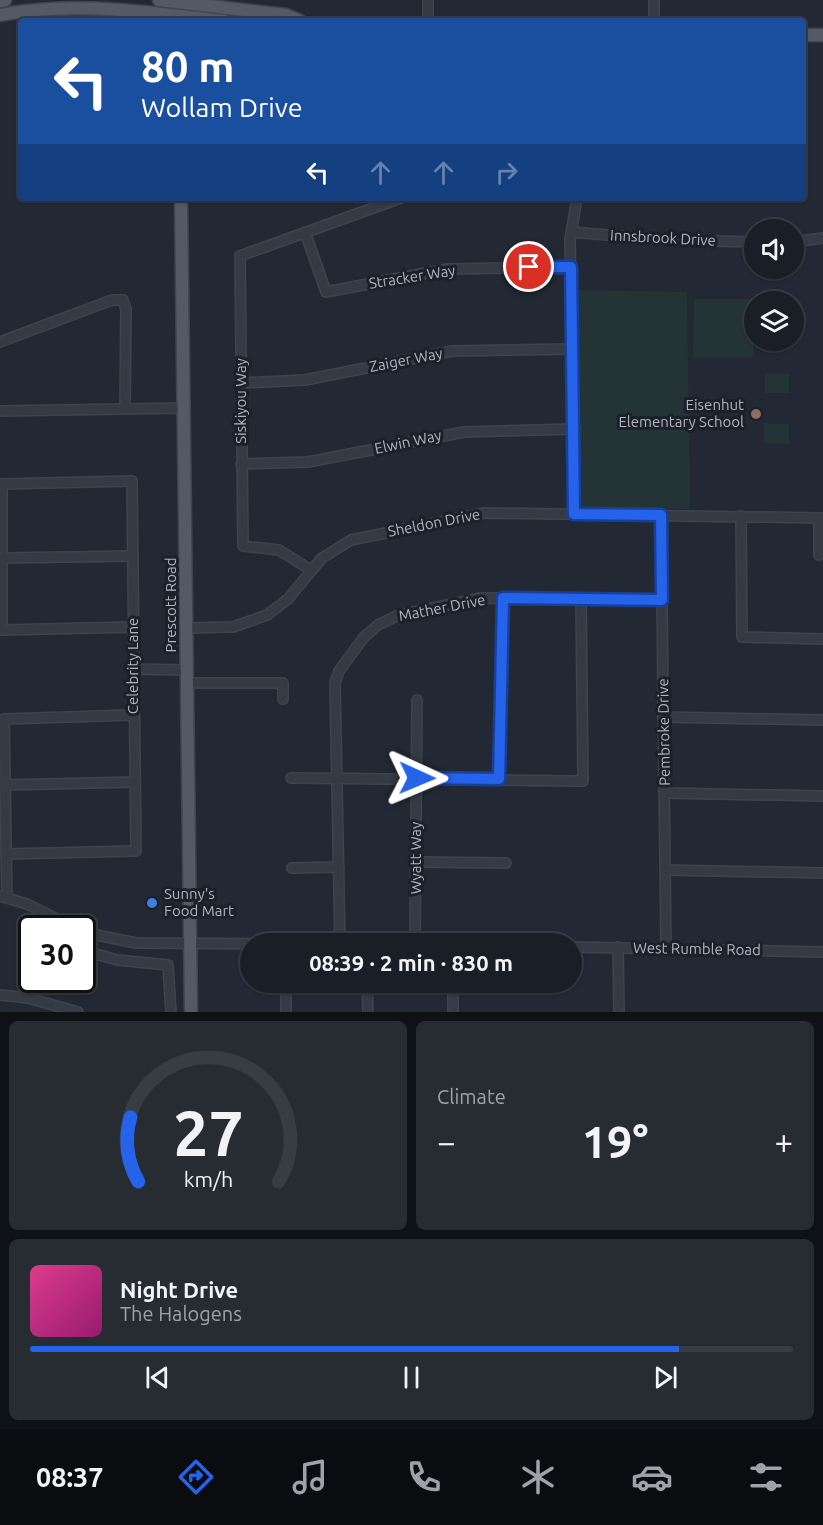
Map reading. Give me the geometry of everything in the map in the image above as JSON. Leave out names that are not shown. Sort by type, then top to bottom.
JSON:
[{"type":"main road","points":[[0,1],[5,0]]},
{"type":"main road","points":[[159,0],[286,15],[293,18]]},
{"type":"main road","points":[[179,1],[179,18]]},
{"type":"main road","points":[[0,15],[43,8],[82,7],[171,18]]},
{"type":"main road","points":[[806,35],[823,35]]},
{"type":"main road","name":"Prescott Road","points":[[181,201],[191,1012]]},
{"type":"street","points":[[428,0],[428,18]]},
{"type":"street","points":[[654,0],[654,18]]},
{"type":"street","points":[[305,232],[393,201]]},
{"type":"street","points":[[574,514],[575,429],[571,232],[577,201]]},
{"type":"street","name":"Siskiyou Way","points":[[305,232],[240,256],[243,546],[279,550],[311,570]]},
{"type":"street","name":"Stracker Way","points":[[305,232],[326,292],[447,269],[571,267]]},
{"type":"street","name":"Innsbrook Drive","points":[[571,232],[668,240],[744,242]]},
{"type":"street","points":[[804,241],[823,238]]},
{"type":"street","points":[[0,342],[112,300],[123,300],[126,309],[125,409]]},
{"type":"street","name":"Zaiger Way","points":[[241,383],[305,380],[452,351],[572,349]]},
{"type":"street","points":[[0,411],[184,408]]},
{"type":"street","name":"Elwin Way","points":[[242,465],[308,462],[464,432],[575,429]]},
{"type":"street","name":"Celebrity Lane","points":[[2,558],[2,484],[132,481],[136,851],[6,854]]},
{"type":"street","name":"Sheldon Drive","points":[[186,628],[233,627],[257,620],[288,599],[311,570],[336,548],[366,536],[484,513],[821,518]]},
{"type":"street","name":"Pembroke Drive","points":[[661,515],[666,949]]},
{"type":"street","points":[[741,516],[742,637],[823,639]]},
{"type":"street","points":[[819,555],[821,518]]},
{"type":"street","points":[[133,556],[2,558],[2,630],[133,627]]},
{"type":"street","name":"Mather Drive","points":[[340,933],[335,683],[339,671],[364,638],[378,625],[399,615],[481,597],[662,600]]},
{"type":"street","points":[[499,779],[503,598]]},
{"type":"street","points":[[291,778],[583,781],[581,599]]},
{"type":"street","points":[[133,669],[186,677],[283,683],[283,699]]},
{"type":"street","name":"Wyatt Way","points":[[416,933],[417,700]]},
{"type":"street","points":[[50,915],[4,896],[6,854],[4,718],[134,715]]},
{"type":"street","points":[[663,717],[823,720]]},
{"type":"street","points":[[5,785],[135,782]]},
{"type":"street","points":[[664,793],[823,796]]},
{"type":"street","points":[[416,862],[506,863]]},
{"type":"street","points":[[292,868],[339,867]]},
{"type":"street","points":[[665,870],[823,873]]},
{"type":"street","points":[[96,936],[118,942],[240,944]]},
{"type":"street","name":"West Rumble Road","points":[[582,947],[823,952]]},
{"type":"street","points":[[618,947],[619,1012]]},
{"type":"street","points":[[96,954],[117,960],[168,965],[171,1012]]},
{"type":"street","points":[[28,993],[28,998]]},
{"type":"street","points":[[286,993],[286,1012]]},
{"type":"street","points":[[367,993],[368,1012]]},
{"type":"street","points":[[453,993],[453,1012]]},
{"type":"street","points":[[0,995],[28,998],[78,1012]]},
{"type":"shaded area","points":[[575,290],[687,292],[690,509],[580,507]]},
{"type":"shaded area","points":[[694,299],[744,299],[744,351],[753,351],[753,358],[693,358]]},
{"type":"shaded area","points":[[765,374],[789,374],[789,393],[765,393]]},
{"type":"shaded area","points":[[764,423],[789,424],[789,444],[764,443]]},
{"type":"place","name":"Eisenhut Elementary School","points":[[756,414]]},
{"type":"place","name":"Sunny's Food Mart","points":[[152,903]]},
{"type":"route","points":[[417,778],[499,779],[503,598],[662,600],[661,515],[574,514],[575,429],[571,267],[529,267]]}]
